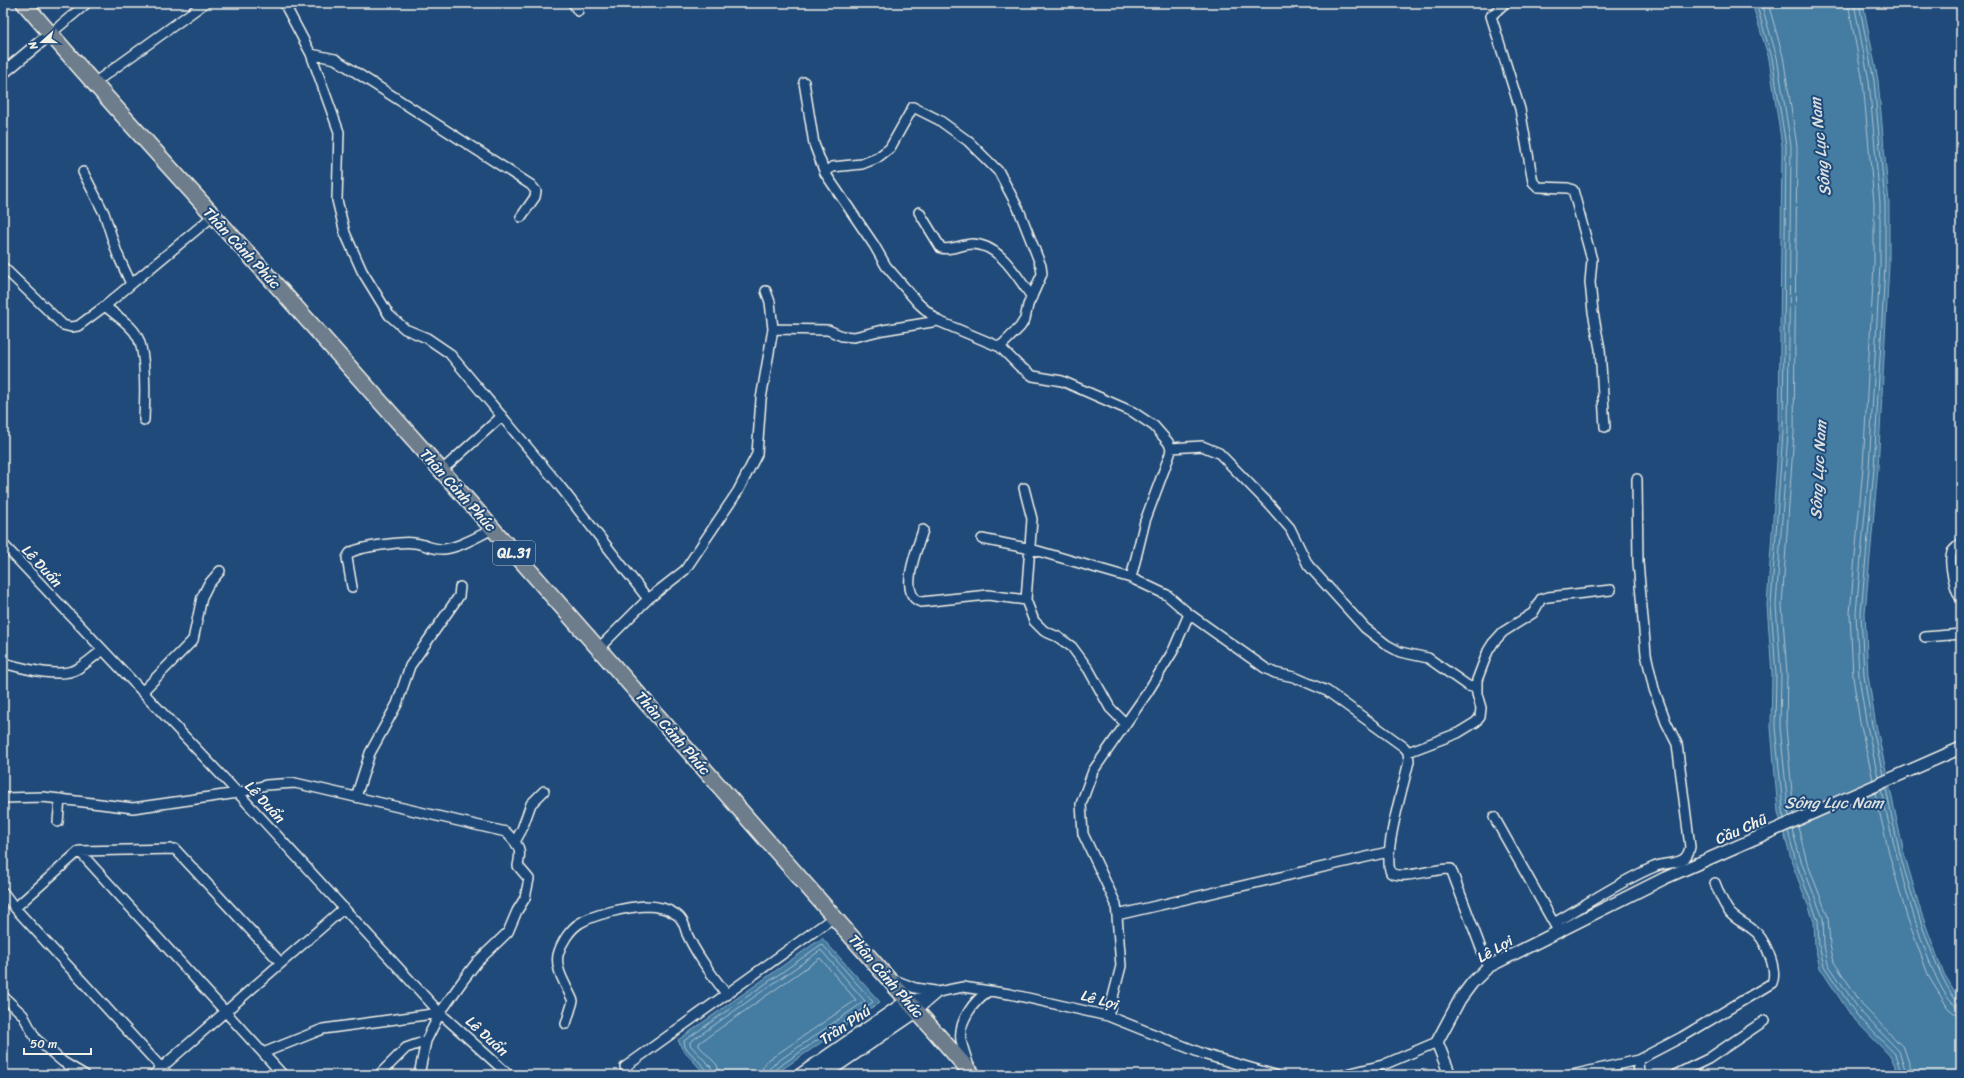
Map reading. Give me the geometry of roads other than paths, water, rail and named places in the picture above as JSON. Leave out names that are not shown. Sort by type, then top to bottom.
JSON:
[{"type":"highway","name":"QL.31","points":[[24,3],[50,34]]},
{"type":"highway","name":"Thân Cảnh Phúc","points":[[50,34],[301,312],[599,648],[972,1074]]},
{"type":"main road","name":"Trần Phú","points":[[808,1073],[912,1006]]},
{"type":"main road","name":"Trần Phú","points":[[822,1075],[912,1006]]},
{"type":"street","points":[[3,73],[87,3]]},
{"type":"street","points":[[94,83],[205,3]]},
{"type":"street","points":[[284,3],[311,54],[339,132],[337,200],[345,233],[362,271],[389,315],[405,328],[427,338],[449,353],[559,485],[648,598]]},
{"type":"street","points":[[1505,3],[1491,16],[1520,110],[1533,182],[1538,187],[1571,188],[1573,190],[1592,260],[1590,282],[1593,312],[1600,349],[1605,427]]},
{"type":"street","points":[[311,54],[335,59],[531,184],[536,191],[535,197],[521,217]]},
{"type":"street","points":[[804,82],[814,144],[824,173],[874,245],[886,266],[918,303],[938,321],[1000,347],[1019,366],[1034,376],[1062,380],[1133,412],[1154,426],[1168,442],[1171,448],[1145,521],[1131,578]]},
{"type":"street","points":[[824,173],[832,167],[862,164],[877,158],[890,148],[913,107],[939,120],[968,141],[999,172],[1019,210],[1041,266],[1042,274],[1032,297],[1025,319],[1020,327],[1000,347]]},
{"type":"street","points":[[83,172],[104,213],[117,253],[131,284]]},
{"type":"street","points":[[919,212],[942,248],[946,250],[969,244],[980,244],[990,249],[1014,270],[1032,297]]},
{"type":"street","points":[[3,267],[63,325],[71,327],[78,326],[105,306],[213,216]]},
{"type":"street","points":[[599,648],[648,598],[669,584],[685,570],[738,491],[757,454],[761,399],[773,328],[770,302],[766,291]]},
{"type":"street","points":[[105,306],[130,327],[138,336],[144,371],[144,420]]},
{"type":"street","points":[[773,328],[828,330],[842,336],[854,337],[882,330],[938,321]]},
{"type":"street","points":[[441,471],[502,416]]},
{"type":"street","points":[[1171,448],[1202,446],[1219,453],[1290,528],[1308,565],[1365,628],[1387,645],[1400,652],[1428,658],[1468,686],[1477,688]]},
{"type":"street","points":[[1494,817],[1556,927],[1654,866],[1682,861],[1689,855],[1690,847],[1677,744],[1666,722],[1654,689],[1646,654],[1638,562],[1637,479]]},
{"type":"street","points":[[1024,488],[1032,519],[1031,549],[1026,600],[1034,621],[1044,631],[1058,637],[1072,647],[1089,670],[1110,708],[1125,723]]},
{"type":"street","points":[[352,587],[346,558],[350,553],[360,549],[405,542],[415,543],[432,549],[444,549],[454,547],[493,529]]},
{"type":"street","points":[[923,530],[911,563],[911,594],[915,600],[922,602],[988,595],[1026,600]]},
{"type":"street","points":[[982,539],[1031,549],[1131,578],[1167,595],[1189,614],[1265,668],[1275,673],[1294,677],[1327,691],[1404,747],[1408,752],[1409,761],[1388,852],[1390,870],[1396,875],[1451,869],[1488,967]]},
{"type":"street","points":[[1961,543],[1952,554],[1951,562],[1957,594],[1961,599]]},
{"type":"street","name":"Lê Duẩn","points":[[3,544],[238,793],[440,1013],[509,1075]]},
{"type":"street","points":[[142,692],[193,640],[202,597],[208,584],[220,571]]},
{"type":"street","points":[[356,797],[370,753],[397,704],[410,666],[459,596],[460,588]]},
{"type":"street","points":[[1408,752],[1458,733],[1476,722],[1480,716],[1481,708],[1477,680],[1493,643],[1503,632],[1533,613],[1541,599],[1611,590]]},
{"type":"street","points":[[1108,1016],[1121,966],[1116,904],[1083,834],[1081,804],[1092,771],[1148,693],[1173,651],[1189,614]]},
{"type":"street","points":[[1925,637],[1961,634]]},
{"type":"street","points":[[3,663],[21,668],[63,673],[78,669],[103,650]]},
{"type":"street","name":"Cầu Chũ","points":[[1665,878],[1960,748]]},
{"type":"street","points":[[3,798],[43,797],[133,808],[238,793],[266,786],[295,783],[506,832],[521,852],[518,866],[529,879],[525,898],[517,911],[508,932],[468,973],[440,1013],[426,1041],[418,1075]]},
{"type":"street","points":[[515,842],[531,804],[544,791]]},
{"type":"street","points":[[58,822],[60,799]]},
{"type":"street","points":[[15,908],[79,850],[175,849],[281,963]]},
{"type":"street","points":[[79,850],[283,1075]]},
{"type":"street","points":[[1117,915],[1388,852]]},
{"type":"street","name":"Lê Lợi","points":[[1437,1042],[1460,999],[1472,982],[1488,967],[1556,927],[1665,878]]},
{"type":"street","points":[[1572,1075],[1638,1060],[1682,1037],[1772,983],[1774,978],[1773,965],[1762,938],[1753,929],[1730,914],[1715,883]]},
{"type":"street","points":[[3,892],[15,908],[168,1075]]},
{"type":"street","points":[[566,1024],[572,1001],[559,971],[558,963],[558,954],[564,940],[579,923],[586,920],[645,906],[658,907],[681,918],[694,947],[727,995]]},
{"type":"street","points":[[153,1075],[344,908]]},
{"type":"street","points":[[625,1067],[834,917]]},
{"type":"street","points":[[886,976],[915,988],[938,992]]},
{"type":"street","name":"Lê Lợi","points":[[912,1006],[938,992],[963,987],[1010,994],[1108,1016],[1206,1055],[1276,1075]]},
{"type":"street","points":[[972,1074],[961,1039],[966,1016],[978,998],[989,991]]},
{"type":"street","points":[[3,996],[23,1015],[36,1039],[63,1062],[85,1075]]},
{"type":"street","points":[[263,1053],[323,1029],[440,1013]]},
{"type":"street","points":[[1675,1075],[1708,1059],[1764,1021]]},
{"type":"street","points":[[379,1075],[406,1048],[426,1041]]},
{"type":"street","points":[[1343,1075],[1383,1065],[1437,1042],[1450,1075]]},
{"type":"street","points":[[1638,1060],[1639,1075]]},
{"type":"water","name":"Sông Lục Nam","points":[[1752,3],[1863,3],[1878,80],[1889,203],[1889,265],[1878,468],[1865,613],[1868,675],[1875,720],[1904,853],[1921,912],[1943,972],[1961,1002],[1961,1075],[1899,1075],[1891,1057],[1852,1017],[1820,968],[1815,947],[1814,921],[1793,866],[1778,812],[1771,727],[1772,674],[1767,605],[1779,432],[1782,146],[1769,59]]},
{"type":"water","points":[[822,938],[880,1002],[774,1075],[706,1075],[682,1049],[678,1040]]}]
